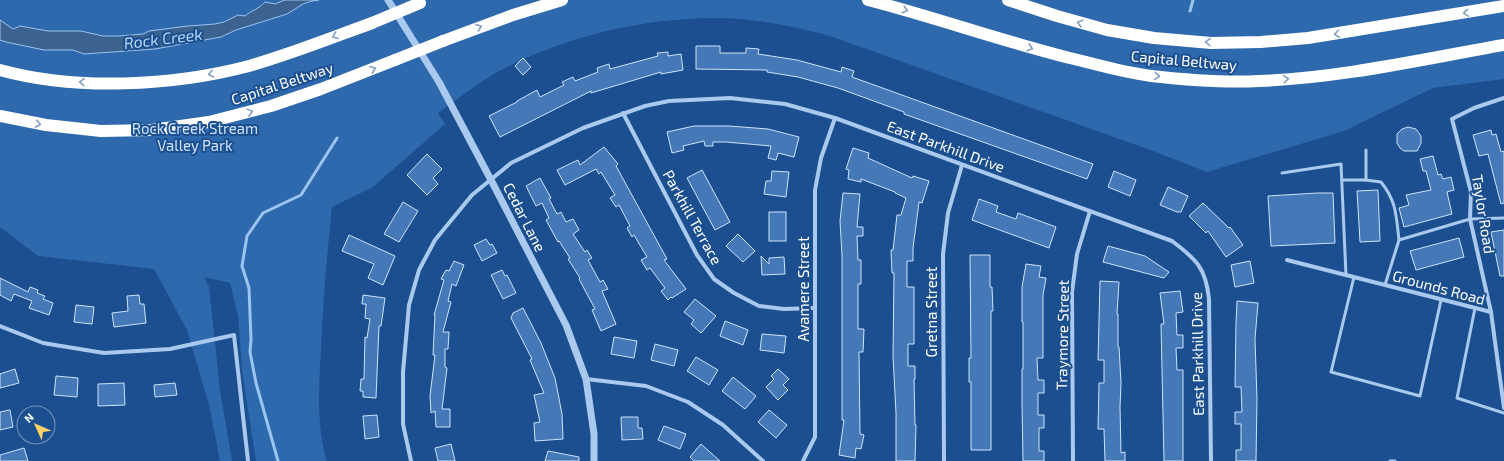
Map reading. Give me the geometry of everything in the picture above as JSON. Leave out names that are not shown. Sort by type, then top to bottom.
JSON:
[{"type":"highway","name":"Capital Beltway","points":[[0,116],[46,125],[101,131],[152,130],[209,122],[271,106],[321,89],[513,15],[562,0]]},
{"type":"highway","name":"Capital Beltway","points":[[868,0],[1046,52],[1100,66],[1150,75],[1207,81],[1258,82],[1307,77],[1504,46]]},
{"type":"highway","name":"Capital Beltway","points":[[1008,0],[1106,30],[1154,38],[1211,43],[1261,42],[1308,38],[1504,6]]},
{"type":"highway","name":"Capital Beltway","points":[[0,70],[53,80],[106,84],[149,83],[192,78],[249,66],[302,49],[423,1]]},
{"type":"street","name":"Cedar Lane","points":[[389,2],[439,82],[566,325],[586,379],[594,434],[594,461]]},
{"type":"street","name":"East Parkhill Drive","points":[[412,461],[403,424],[403,372],[408,305],[419,270],[434,240],[472,195],[511,163],[583,128],[644,106],[669,101],[730,98],[785,104],[835,118],[1172,241],[1193,257],[1208,284],[1211,461]]},
{"type":"street","name":"Taylor Road","points":[[1491,312],[1470,219],[1470,192],[1452,119],[1474,108],[1504,98]]},
{"type":"street","name":"Parkhill Terrace","points":[[623,113],[697,255],[714,279],[734,293],[759,306],[784,309],[814,308]]},
{"type":"street","name":"Avamere Street","points":[[803,461],[815,437],[815,190],[821,158],[835,118]]},
{"type":"street","name":"Gretna Street","points":[[944,461],[943,254],[948,213],[962,164]]},
{"type":"street","name":"Traymore Street","points":[[1073,461],[1072,292],[1077,254],[1090,211]]},
{"type":"street","name":"Grounds Road","points":[[1287,260],[1491,312],[1504,408]]},
{"type":"street","points":[[0,326],[43,343],[104,353],[170,348],[234,335],[248,461]]},
{"type":"street","points":[[586,379],[646,386],[688,402],[723,425],[763,461]]},
{"type":"lane","points":[[1366,150],[1366,180]]},
{"type":"lane","points":[[1282,173],[1341,164],[1346,275]]},
{"type":"lane","points":[[1342,180],[1366,180],[1381,182],[1388,192],[1395,208],[1399,240],[1385,285]]},
{"type":"lane","points":[[1399,240],[1470,219],[1504,218]]},
{"type":"lane","points":[[1354,277],[1331,372],[1420,396],[1441,300]]},
{"type":"lane","points":[[1475,308],[1457,398],[1504,413]]},
{"type":"lane","points":[[1390,461],[1395,461]]},
{"type":"green space","name":"Rock Creek Stream Valley Park","points":[[0,0],[1504,0],[1504,79],[1433,88],[1344,131],[1207,172],[1153,151],[830,36],[790,27],[736,19],[694,19],[637,25],[609,30],[581,38],[527,58],[501,70],[477,85],[438,113],[445,124],[373,187],[332,207],[324,296],[319,391],[321,434],[327,461],[256,461],[242,371],[238,316],[230,283],[204,277],[209,287],[220,390],[232,461],[220,461],[209,405],[187,330],[154,269],[38,256],[0,227]]},
{"type":"water","name":"Rock Creek","points":[[285,0],[319,0],[303,4],[287,14],[236,30],[221,37],[155,49],[84,54],[73,50],[44,50],[0,40],[0,20],[13,29],[20,26],[48,31],[81,31],[103,36],[119,36],[143,34],[149,31],[188,26],[215,24],[224,22],[238,15],[245,16],[265,2],[275,4]]},
{"type":"building","points":[[696,46],[720,46],[720,53],[746,53],[746,48],[759,49],[758,54],[797,60],[841,72],[842,67],[854,71],[852,77],[1093,164],[1087,179],[904,114],[904,112],[838,88],[798,77],[767,72],[767,70],[696,69]]},
{"type":"building","points":[[668,52],[668,56],[681,54],[683,70],[661,74],[661,72],[591,93],[591,91],[500,137],[489,116],[537,90],[540,97],[564,85],[562,82],[573,77],[575,81],[598,72],[597,68],[609,64],[610,69],[658,56],[657,53]]},
{"type":"building","points":[[523,58],[531,67],[523,75],[515,66]]},
{"type":"building","points":[[694,126],[729,126],[768,129],[799,137],[794,157],[778,153],[776,160],[768,158],[771,146],[726,142],[713,142],[713,146],[705,146],[704,141],[683,146],[684,150],[672,153],[667,132]]},
{"type":"building","points":[[1408,127],[1416,129],[1421,136],[1421,143],[1417,151],[1404,151],[1397,143],[1397,134],[1402,129]]},
{"type":"building","points":[[1491,130],[1492,135],[1496,134],[1501,152],[1504,151],[1504,203],[1501,204],[1488,154],[1479,156],[1473,135]]},
{"type":"building","points":[[604,147],[618,164],[616,166],[667,259],[664,260],[686,289],[668,300],[661,291],[665,288],[650,268],[647,270],[641,260],[647,257],[634,235],[632,237],[627,228],[630,226],[619,205],[616,207],[610,198],[615,195],[601,172],[599,174],[596,169],[565,185],[557,170],[578,160],[580,165]]},
{"type":"building","points":[[853,148],[869,153],[868,158],[912,178],[913,176],[929,181],[922,203],[919,202],[913,248],[913,261],[907,261],[907,287],[914,287],[914,344],[908,344],[908,366],[915,366],[915,461],[896,461],[896,413],[893,356],[894,273],[892,273],[891,250],[893,250],[897,215],[901,215],[906,198],[895,192],[861,179],[861,182],[848,179],[849,170],[846,169]]},
{"type":"building","points":[[427,154],[442,169],[433,178],[438,184],[427,195],[407,175]]},
{"type":"building","points":[[1433,156],[1438,175],[1441,174],[1443,179],[1451,177],[1454,190],[1447,192],[1452,214],[1404,227],[1399,208],[1409,205],[1406,195],[1431,190],[1426,171],[1423,171],[1420,159]]},
{"type":"building","points":[[702,170],[730,222],[715,230],[687,178]]},
{"type":"building","points":[[772,171],[789,172],[786,197],[764,194],[766,181],[771,181]]},
{"type":"building","points":[[1114,171],[1136,180],[1130,196],[1108,187]]},
{"type":"building","points":[[540,178],[551,198],[549,199],[557,214],[561,212],[566,222],[573,219],[579,230],[573,234],[585,252],[587,250],[592,258],[588,260],[600,282],[603,280],[608,289],[602,291],[616,324],[601,331],[592,310],[595,309],[579,279],[580,278],[568,259],[570,258],[559,241],[558,242],[546,220],[549,218],[542,203],[536,206],[526,186]]},
{"type":"building","points":[[1168,187],[1188,196],[1181,212],[1177,212],[1160,205]]},
{"type":"building","points":[[1378,190],[1380,241],[1360,242],[1357,191]]},
{"type":"building","points":[[843,193],[860,194],[857,227],[863,227],[863,236],[857,236],[858,260],[861,260],[861,284],[858,284],[858,329],[864,329],[863,352],[859,352],[860,434],[864,435],[861,449],[856,448],[855,458],[839,455],[844,420],[842,420],[842,255],[840,221]]},
{"type":"building","points":[[1333,193],[1335,243],[1271,246],[1268,196]]},
{"type":"building","points":[[979,199],[998,206],[996,212],[1016,219],[1018,213],[1056,227],[1049,248],[972,220]]},
{"type":"building","points":[[403,202],[418,211],[399,242],[384,234]]},
{"type":"building","points":[[1203,203],[1229,228],[1230,227],[1243,245],[1226,257],[1208,231],[1206,233],[1189,216]]},
{"type":"building","points":[[769,212],[786,212],[786,241],[769,241]]},
{"type":"building","points":[[1504,230],[1504,276],[1500,276],[1491,232]]},
{"type":"building","points":[[738,234],[755,251],[743,262],[726,246]]},
{"type":"building","points":[[349,235],[395,256],[383,285],[368,278],[374,264],[342,251]]},
{"type":"building","points":[[1459,238],[1464,257],[1416,270],[1410,251]]},
{"type":"building","points":[[486,239],[490,245],[492,244],[497,253],[482,261],[474,245]]},
{"type":"building","points":[[1108,246],[1145,256],[1169,272],[1164,278],[1103,262]]},
{"type":"building","points":[[970,255],[990,255],[990,287],[992,287],[993,311],[991,311],[991,450],[971,450],[971,382],[969,382],[969,358],[971,358]]},
{"type":"building","points":[[761,256],[769,264],[769,258],[784,257],[785,274],[762,275]]},
{"type":"building","points":[[454,261],[464,265],[456,286],[452,284],[448,301],[451,302],[443,332],[449,332],[448,349],[445,349],[445,367],[447,368],[442,409],[450,409],[450,427],[436,427],[435,411],[431,413],[430,396],[435,355],[433,355],[434,315],[444,280],[441,279],[446,270],[449,271]]},
{"type":"building","points":[[1250,261],[1254,283],[1235,287],[1231,265]]},
{"type":"building","points":[[1026,264],[1041,266],[1039,277],[1046,278],[1043,295],[1043,358],[1037,358],[1038,380],[1044,380],[1044,393],[1038,393],[1038,415],[1044,415],[1044,428],[1039,428],[1039,451],[1044,451],[1044,461],[1023,461],[1022,287]]},
{"type":"building","points":[[502,270],[505,276],[507,275],[516,293],[503,299],[491,275]]},
{"type":"building","points":[[0,278],[28,292],[30,287],[38,290],[37,293],[45,296],[43,299],[53,303],[49,315],[29,308],[32,301],[14,294],[11,301],[0,295]]},
{"type":"building","points":[[1100,281],[1119,282],[1117,314],[1121,383],[1121,453],[1125,452],[1125,461],[1105,461],[1104,429],[1098,429],[1099,383],[1104,383],[1104,360],[1098,360]]},
{"type":"building","points":[[1180,291],[1183,312],[1176,313],[1177,335],[1183,335],[1183,348],[1176,348],[1177,370],[1183,370],[1183,461],[1164,461],[1161,324],[1164,324],[1160,293]]},
{"type":"building","points":[[139,295],[140,304],[144,304],[146,323],[114,327],[112,313],[128,311],[127,296]]},
{"type":"building","points":[[363,295],[385,298],[381,326],[379,326],[376,398],[363,397],[363,391],[360,391],[361,379],[364,379],[365,337],[367,338],[370,319],[365,318],[366,304],[362,304]]},
{"type":"building","points":[[695,299],[716,316],[701,333],[691,324],[694,320],[684,312]]},
{"type":"building","points":[[1237,301],[1258,303],[1255,339],[1257,399],[1256,461],[1236,461],[1236,450],[1241,450],[1241,424],[1235,424],[1235,412],[1242,412],[1241,387],[1235,387]]},
{"type":"building","points":[[76,305],[94,307],[92,324],[74,322]]},
{"type":"building","points":[[523,308],[541,343],[555,378],[562,414],[563,439],[535,441],[534,423],[540,422],[534,395],[544,393],[530,360],[532,359],[511,318],[513,313]]},
{"type":"building","points":[[725,321],[748,330],[743,345],[720,336]]},
{"type":"building","points":[[762,334],[786,336],[784,353],[760,350]]},
{"type":"building","points":[[614,337],[637,341],[634,358],[611,354]]},
{"type":"building","points":[[655,344],[678,350],[674,366],[651,360]]},
{"type":"building","points":[[696,357],[718,370],[709,385],[687,371]]},
{"type":"building","points":[[15,369],[19,383],[0,388],[0,374]]},
{"type":"building","points":[[778,369],[789,379],[783,385],[788,390],[778,400],[766,387],[774,379],[771,376]]},
{"type":"building","points":[[56,376],[78,378],[77,397],[54,395]]},
{"type":"building","points":[[733,377],[756,396],[745,409],[722,391]]},
{"type":"building","points":[[124,383],[125,405],[98,406],[98,384]]},
{"type":"building","points":[[175,383],[177,395],[155,397],[154,385]]},
{"type":"building","points":[[10,410],[13,427],[0,430],[0,412]]},
{"type":"building","points":[[769,410],[787,425],[776,438],[758,422]]},
{"type":"building","points":[[377,415],[379,437],[365,439],[363,416]]},
{"type":"building","points":[[621,417],[638,417],[638,428],[642,428],[643,439],[622,440]]},
{"type":"building","points":[[664,426],[686,434],[680,449],[658,440]]},
{"type":"building","points":[[451,444],[455,461],[438,461],[435,448]]},
{"type":"building","points":[[701,444],[720,461],[694,461],[690,457]]},
{"type":"building","points":[[24,448],[28,461],[0,461],[0,455]]},
{"type":"building","points":[[548,451],[579,457],[579,461],[545,461]]},
{"type":"waterway","points":[[1190,11],[1193,0]]},
{"type":"waterway","points":[[278,461],[256,383],[250,352],[249,288],[242,266],[247,236],[263,213],[301,195],[337,138]]}]
